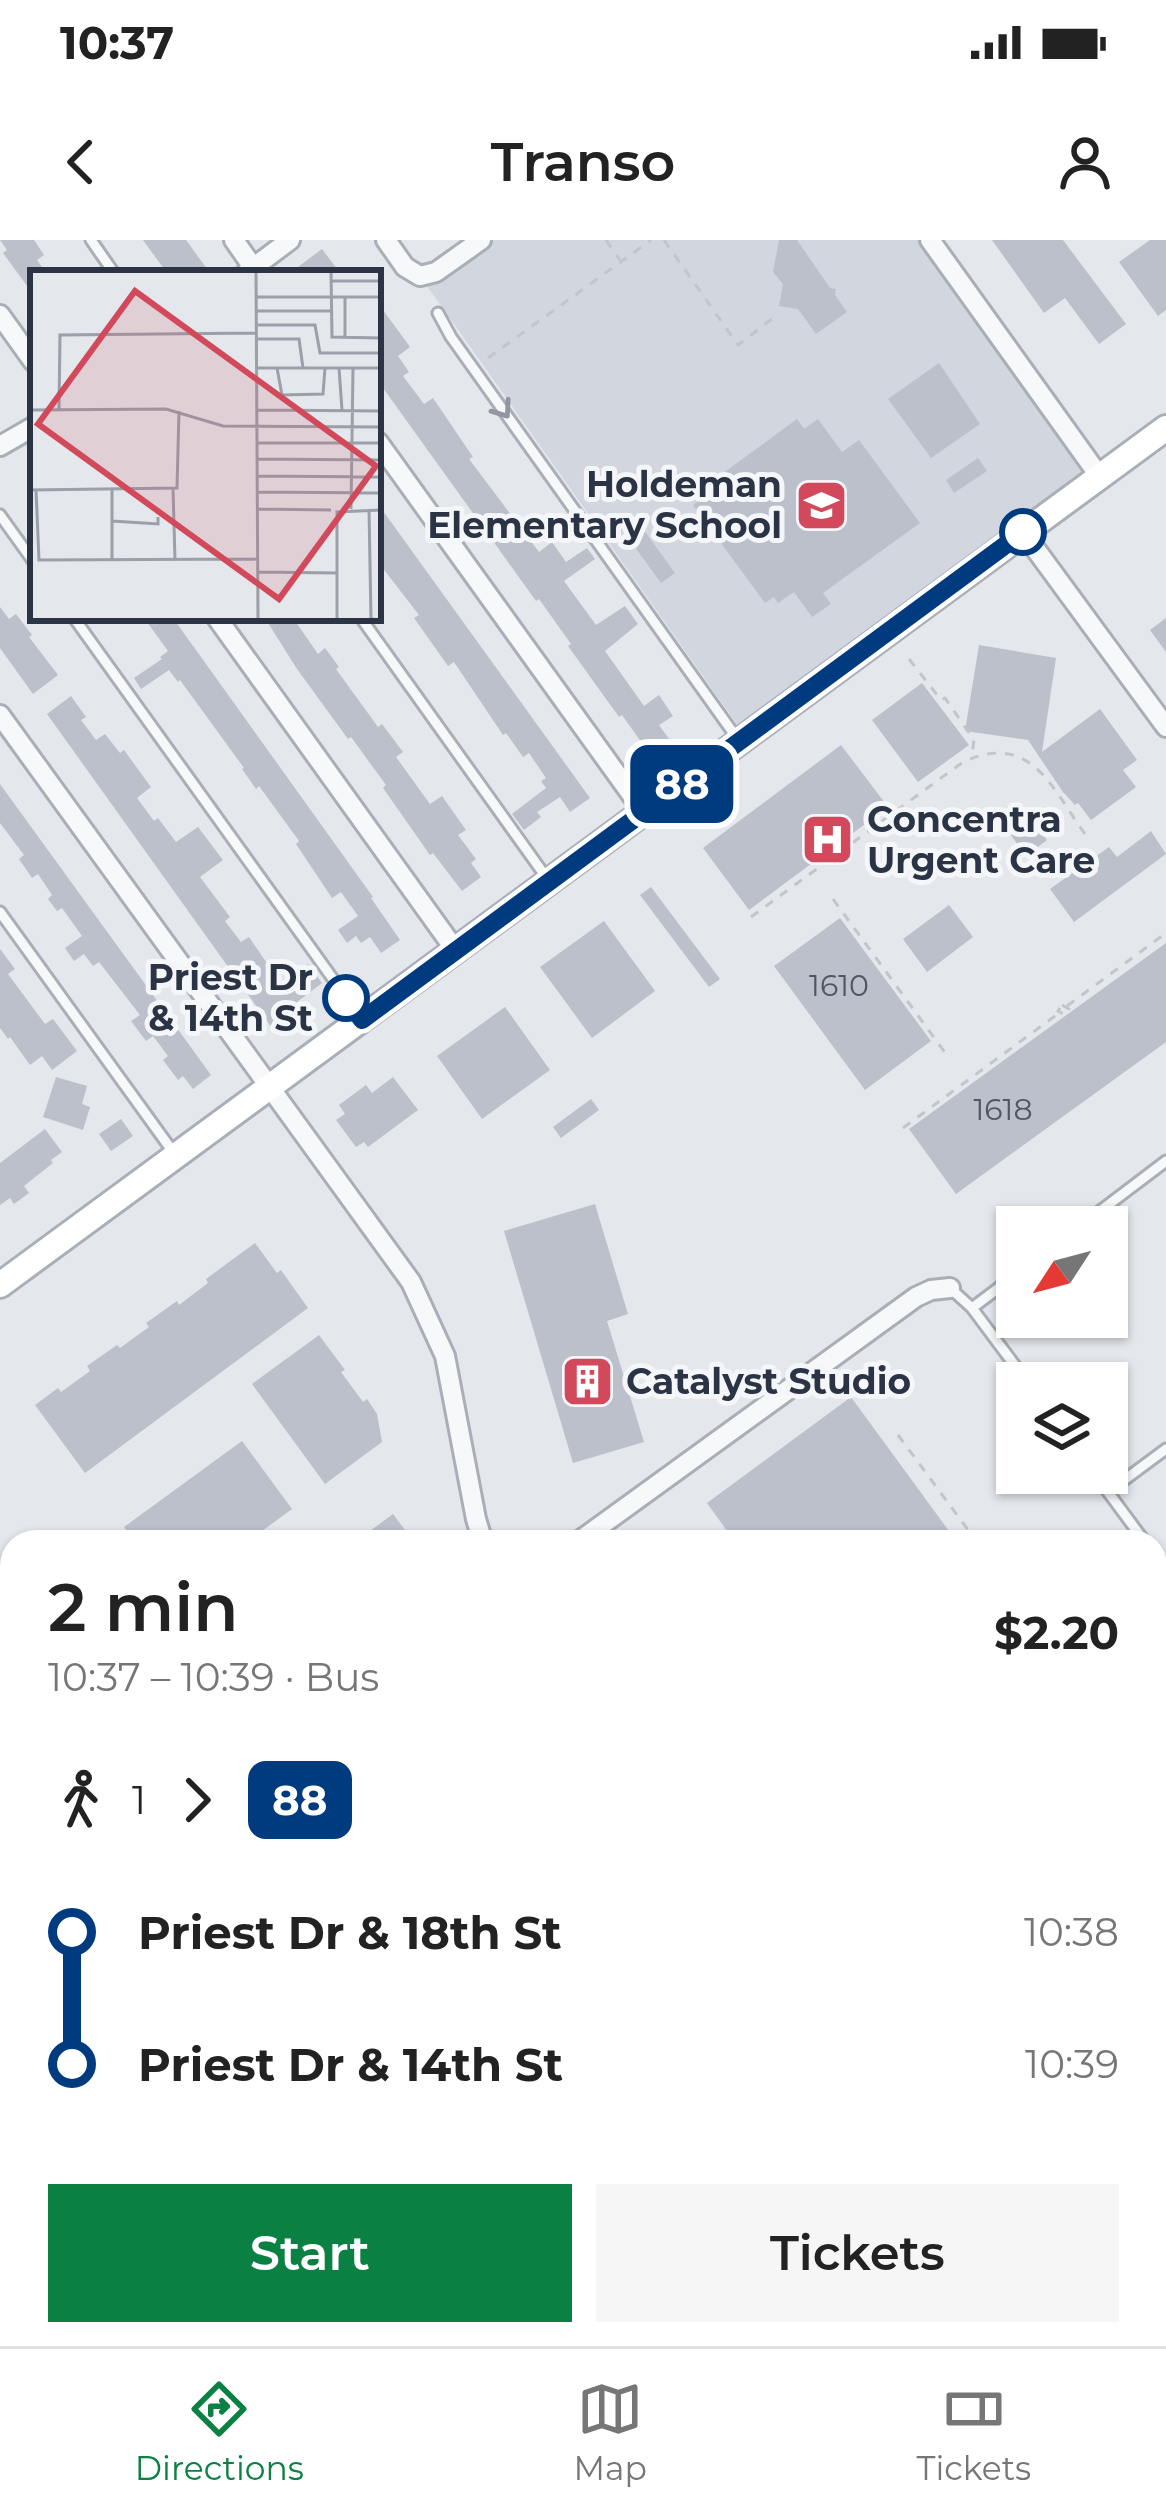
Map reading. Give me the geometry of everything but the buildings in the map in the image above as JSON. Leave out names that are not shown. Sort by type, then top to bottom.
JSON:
[{"type":"main road","points":[[0,1285],[1166,428]]},
{"type":"street","points":[[234,240],[251,270]]},
{"type":"street","points":[[253,270],[290,240]]},
{"type":"street","points":[[386,240],[406,267],[420,276],[436,272],[482,240]]},
{"type":"street","points":[[930,240],[1100,477]]},
{"type":"street","points":[[0,315],[30,357]]},
{"type":"street","points":[[0,446],[30,430]]},
{"type":"street","points":[[381,446],[644,812]]},
{"type":"street","points":[[1023,532],[1166,728]]},
{"type":"street","points":[[219,621],[456,951]]},
{"type":"street","points":[[0,715],[382,1240],[422,1303],[445,1356],[479,1530]]},
{"type":"street","points":[[595,1530],[916,1297],[950,1288]]},
{"type":"lane","points":[[91,240],[112,270]]},
{"type":"lane","points":[[438,313],[739,742]]},
{"type":"lane","points":[[0,515],[30,557]]},
{"type":"lane","points":[[76,621],[362,1020]]},
{"type":"lane","points":[[363,621],[550,882]]},
{"type":"lane","points":[[0,912],[176,1156]]},
{"type":"lane","points":[[1107,1206],[1166,1161]]},
{"type":"lane","points":[[950,1288],[972,1308],[1012,1362]]},
{"type":"lane","points":[[972,1308],[996,1290]]},
{"type":"lane","points":[[1128,1477],[1166,1449]]},
{"type":"lane","points":[[1109,1494],[1136,1530]]},
{"type":"path","points":[[606,240],[621,262]]},
{"type":"path","points":[[488,358],[651,240]]},
{"type":"path","points":[[664,240],[738,345],[777,315]]},
{"type":"path","points":[[909,658],[974,740],[972,758]]},
{"type":"path","points":[[751,917],[982,753],[1010,753],[1032,764],[1085,834]]},
{"type":"path","points":[[832,899],[946,1054]]},
{"type":"path","points":[[903,1128],[1059,1013],[1066,1014],[1067,1006],[1166,933]]},
{"type":"path","points":[[898,1435],[968,1530]]},
{"type":"shaded area","name":"Holdeman Elementary School","points":[[481,240],[930,240],[1100,477],[746,737],[420,276]]},
{"type":"bus line","name":"88","points":[[346,998],[362,1020],[1023,532]]},
{"type":"place","name":"Holdeman Elementary School","points":[[821,505]]},
{"type":"place","name":"Concentra Urgent Care","points":[[828,840]]},
{"type":"place","name":"Priest Dr & 14th St","points":[[346,998]]},
{"type":"place","name":"Catalyst Studio","points":[[587,1381]]}]
